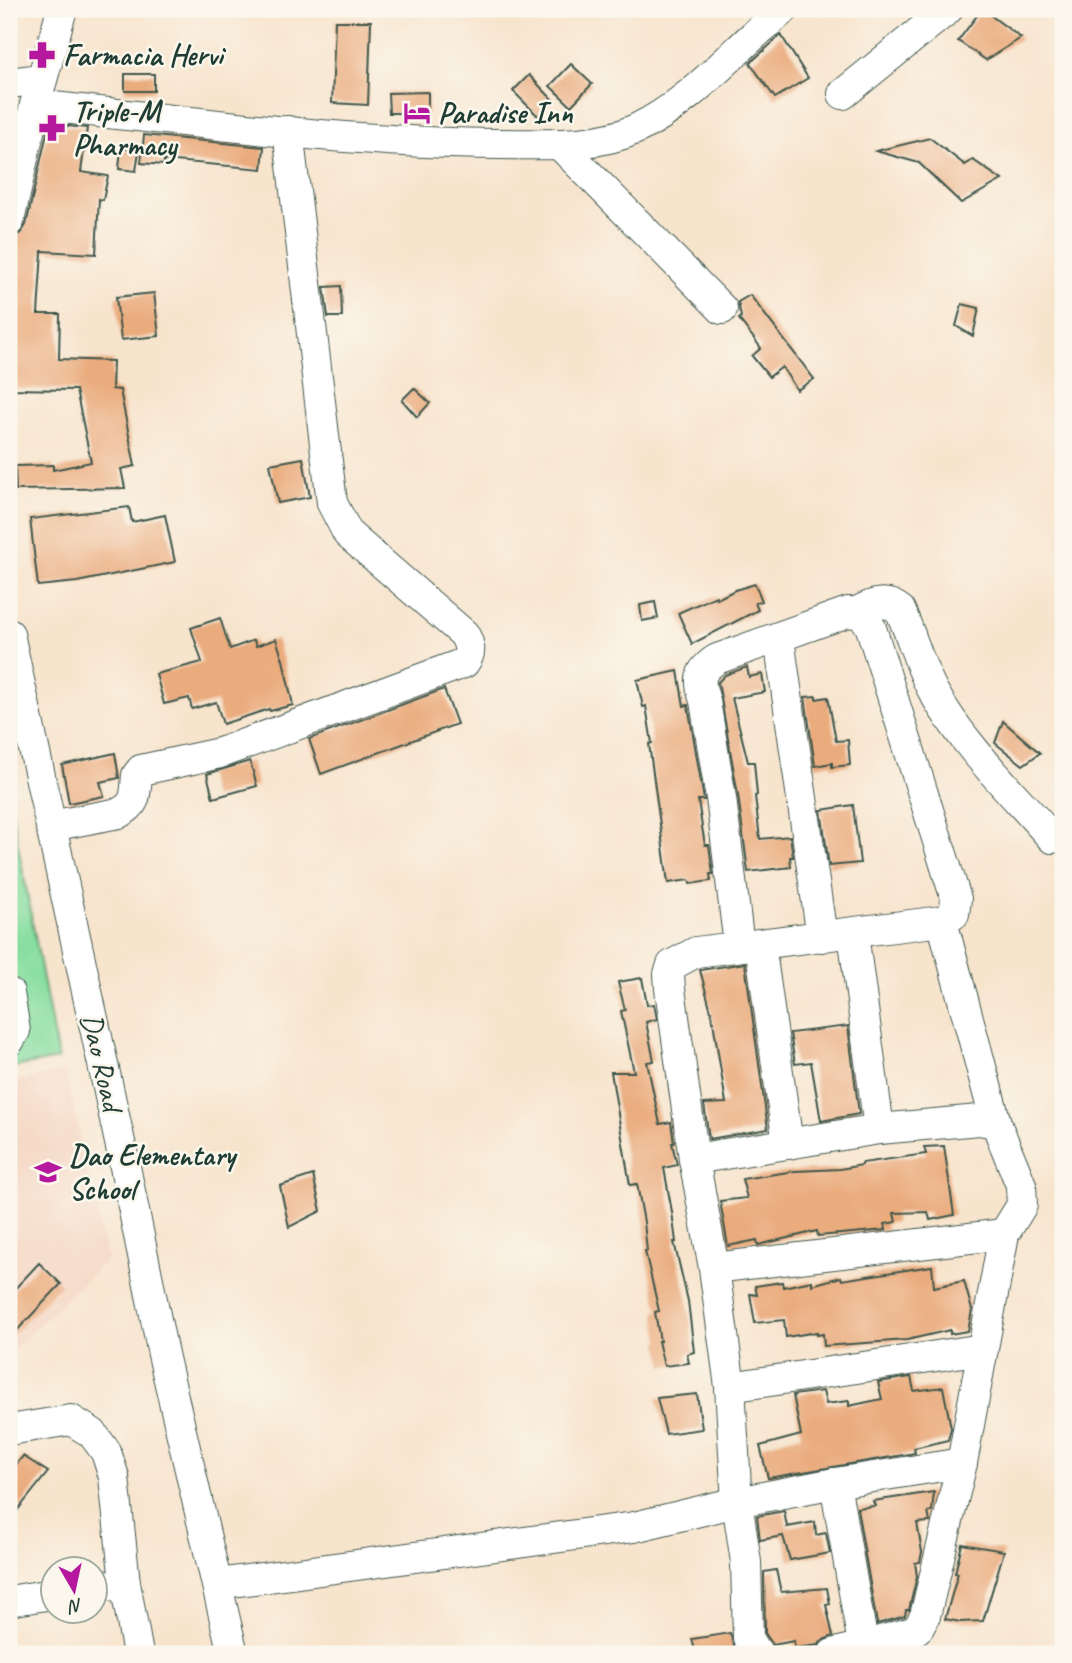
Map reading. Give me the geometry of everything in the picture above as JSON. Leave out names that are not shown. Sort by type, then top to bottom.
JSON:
[{"type":"street","points":[[9,221],[11,190],[62,9]]},
{"type":"street","points":[[9,83],[39,92],[288,131],[435,144],[559,144],[607,138],[633,130],[662,115],[784,9]]},
{"type":"street","points":[[843,94],[948,9]]},
{"type":"street","points":[[51,826],[119,813],[127,809],[136,798],[137,775],[141,770],[220,753],[464,663],[469,657],[470,649],[464,634],[348,534],[332,503],[288,131]]},
{"type":"street","points":[[559,144],[722,309]]},
{"type":"street","points":[[788,1144],[701,687],[701,675],[706,666],[717,659],[779,639],[848,612],[857,612],[870,605],[894,604],[900,610],[926,678],[943,708],[975,750],[1052,838]]},
{"type":"street","points":[[758,1654],[748,1638],[746,1562],[737,1502],[730,1387],[714,1268],[694,1159],[669,974],[672,965],[689,954],[942,921],[954,914],[956,899],[871,628],[866,618],[857,612]]},
{"type":"street","name":"Dao Road","points":[[9,634],[121,1147],[163,1354],[233,1654]]},
{"type":"street","points":[[779,639],[822,937]]},
{"type":"street","points":[[833,1654],[913,1632],[925,1616],[962,1464],[1004,1234],[1022,1205],[1021,1185],[996,1123],[942,921]]},
{"type":"street","points":[[853,933],[879,1129]]},
{"type":"street","points":[[9,993],[15,1031],[9,1041]]},
{"type":"street","points":[[694,1159],[879,1129],[979,1120],[996,1123]]},
{"type":"street","points":[[714,1268],[1004,1234]]},
{"type":"street","points":[[730,1387],[983,1349]]},
{"type":"street","points":[[9,1430],[71,1420],[92,1433],[106,1452],[114,1477],[125,1583],[138,1654]]},
{"type":"street","points":[[217,1584],[634,1527],[737,1502],[835,1483],[962,1464]]},
{"type":"street","points":[[835,1483],[863,1644]]},
{"type":"street","points":[[108,1586],[125,1583]]},
{"type":"street","points":[[9,1601],[38,1596]]},
{"type":"shaded area","name":"Dao Elementary School","points":[[65,1070],[107,1259],[9,1354],[9,1084]]},
{"type":"green space","points":[[9,797],[58,1059],[9,1068]]},
{"type":"building","points":[[982,9],[1021,38],[986,60],[958,41]]},
{"type":"building","points":[[335,21],[371,21],[368,105],[332,103]]},
{"type":"building","points":[[781,35],[808,78],[775,98],[750,63]]},
{"type":"building","points":[[571,64],[592,84],[571,106],[550,86]]},
{"type":"building","points":[[125,74],[154,74],[154,91],[125,91]]},
{"type":"building","points":[[529,75],[553,100],[538,116],[513,91]]},
{"type":"building","points":[[428,92],[428,113],[389,113],[388,93]]},
{"type":"building","points":[[49,124],[87,128],[81,172],[108,176],[103,200],[99,199],[96,254],[42,251],[38,314],[60,314],[59,359],[113,361],[112,389],[120,390],[135,466],[121,469],[125,488],[16,490],[15,466],[53,465],[53,470],[91,462],[76,390],[9,389],[11,238],[21,233],[26,225]]},
{"type":"building","points":[[144,135],[264,147],[262,169],[164,160],[164,165],[141,163]]},
{"type":"building","points":[[930,138],[965,165],[973,160],[1002,180],[961,203],[919,163],[876,151]]},
{"type":"building","points":[[121,148],[139,151],[136,171],[119,169]]},
{"type":"building","points":[[341,286],[342,317],[328,317],[324,287]]},
{"type":"building","points":[[154,293],[159,336],[121,340],[116,297]]},
{"type":"building","points":[[750,295],[814,379],[797,390],[782,367],[769,377],[752,356],[761,348],[739,319],[741,317],[738,302]]},
{"type":"building","points":[[962,304],[979,308],[973,336],[956,326]]},
{"type":"building","points":[[414,388],[430,403],[417,417],[402,400]]},
{"type":"building","points":[[303,458],[310,497],[278,503],[270,464]]},
{"type":"building","points":[[129,507],[132,522],[165,515],[175,562],[77,582],[38,586],[30,519]]},
{"type":"building","points":[[755,584],[762,601],[755,603],[758,610],[692,644],[678,613],[716,596],[717,599]]},
{"type":"building","points":[[655,602],[658,618],[642,621],[640,605]]},
{"type":"building","points":[[220,618],[230,649],[254,640],[256,646],[276,639],[293,705],[270,711],[269,709],[223,724],[216,702],[192,709],[189,698],[164,704],[156,674],[202,662],[191,628]]},
{"type":"building","points":[[747,667],[749,677],[762,674],[765,692],[732,698],[748,762],[754,762],[760,839],[790,836],[793,857],[790,857],[791,867],[748,872],[738,795],[718,682],[725,675]]},
{"type":"building","points":[[678,671],[684,706],[688,705],[704,800],[698,800],[713,874],[710,874],[711,881],[690,884],[689,880],[668,883],[649,744],[652,743],[646,706],[643,707],[637,680]]},
{"type":"building","points":[[444,689],[457,724],[321,774],[309,739]]},
{"type":"building","points":[[816,696],[816,699],[828,697],[836,741],[848,740],[850,765],[832,767],[832,763],[815,766],[805,697]]},
{"type":"building","points":[[1003,721],[1040,753],[1023,765],[995,743]]},
{"type":"building","points":[[115,753],[119,778],[100,782],[104,796],[69,803],[62,765]]},
{"type":"building","points":[[250,761],[257,786],[213,798],[207,774]]},
{"type":"building","points":[[853,805],[860,863],[829,866],[821,810]]},
{"type":"building","points":[[745,963],[768,1129],[709,1139],[704,1104],[726,1103],[712,1015],[700,970]]},
{"type":"building","points":[[642,978],[647,1005],[654,1004],[657,1019],[646,1022],[654,1061],[647,1062],[660,1124],[671,1122],[677,1165],[664,1168],[674,1242],[688,1301],[694,1352],[687,1354],[689,1363],[664,1366],[655,1312],[659,1311],[645,1251],[644,1222],[637,1184],[630,1185],[611,1072],[634,1072],[621,1011],[625,1010],[618,982]]},
{"type":"building","points":[[848,1026],[859,1114],[821,1121],[811,1062],[795,1064],[790,1033]]},
{"type":"building","points":[[944,1146],[954,1215],[930,1220],[928,1212],[894,1213],[896,1222],[885,1224],[886,1230],[818,1236],[817,1231],[758,1245],[757,1240],[728,1246],[720,1201],[747,1198],[742,1179],[795,1171],[840,1169],[862,1163],[926,1154],[924,1147]]},
{"type":"building","points":[[313,1175],[321,1211],[289,1227],[280,1186]]},
{"type":"building","points":[[39,1263],[61,1284],[9,1339],[9,1295]]},
{"type":"building","points":[[932,1266],[934,1287],[964,1281],[972,1310],[968,1331],[950,1334],[950,1330],[907,1340],[824,1346],[823,1334],[817,1335],[817,1332],[786,1337],[784,1320],[755,1323],[750,1294],[757,1295],[755,1286],[782,1282],[783,1287],[812,1281],[812,1285],[841,1277],[842,1280]]},
{"type":"building","points":[[911,1377],[914,1391],[943,1387],[951,1428],[948,1440],[914,1448],[915,1453],[768,1478],[760,1446],[801,1435],[793,1395],[823,1391],[826,1404],[849,1401],[849,1406],[882,1399],[878,1382]]},
{"type":"building","points":[[697,1394],[702,1429],[666,1434],[657,1398]]},
{"type":"building","points":[[23,1456],[48,1472],[9,1521],[9,1473]]},
{"type":"building","points":[[934,1492],[932,1511],[928,1512],[930,1522],[917,1523],[922,1552],[920,1562],[915,1563],[917,1576],[909,1610],[906,1610],[905,1616],[877,1624],[857,1508],[875,1506],[873,1501]]},
{"type":"building","points":[[784,1511],[787,1527],[815,1522],[816,1535],[826,1533],[830,1553],[790,1560],[783,1536],[760,1540],[757,1516]]},
{"type":"building","points":[[962,1544],[1004,1551],[983,1621],[960,1622],[945,1619],[958,1573],[955,1573]]},
{"type":"building","points":[[776,1570],[781,1592],[827,1588],[830,1604],[826,1605],[833,1636],[821,1641],[819,1645],[795,1648],[794,1641],[773,1645],[765,1633],[764,1572]]},
{"type":"building","points":[[730,1633],[737,1654],[696,1654],[692,1639]]},
{"type":"place","name":"Farmacia Hervi","points":[[42,55]]},
{"type":"place","name":"Paradise Inn","points":[[417,113]]},
{"type":"place","name":"Triple-M Pharmacy","points":[[52,128]]},
{"type":"place","name":"Dao Elementary School","points":[[48,1172]]}]
